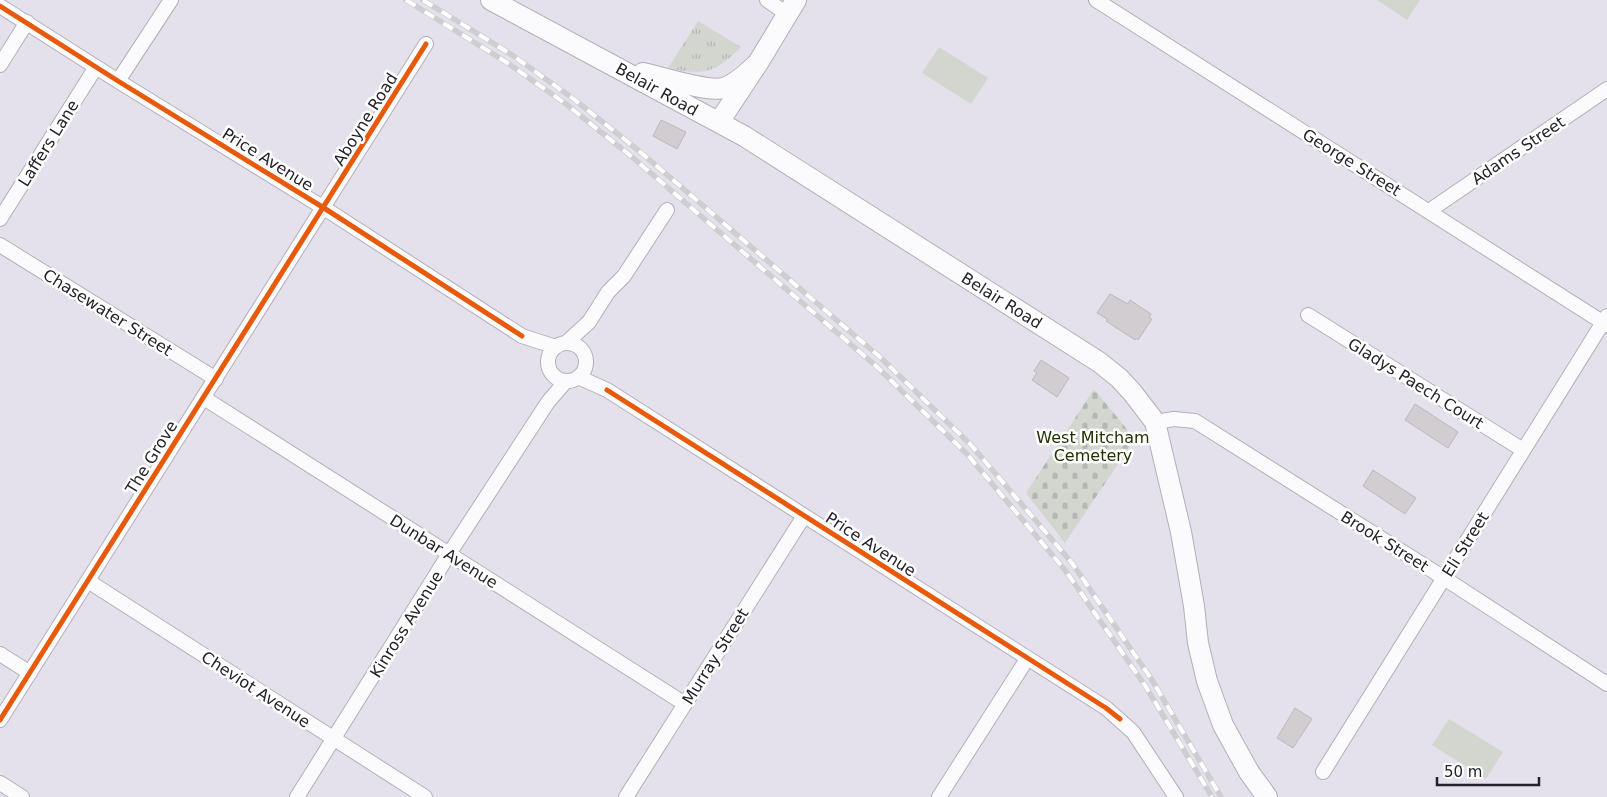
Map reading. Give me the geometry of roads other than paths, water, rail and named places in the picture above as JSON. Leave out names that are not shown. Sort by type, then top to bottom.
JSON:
[{"type":"main road","name":"Belair Road","points":[[491,0],[719,122],[761,147],[1099,362],[1119,378],[1155,422],[1181,532],[1206,681],[1223,725],[1249,772],[1267,797]]},
{"type":"main road","points":[[719,122],[792,7]]},
{"type":"main road","points":[[617,67],[710,89],[724,88],[742,78],[758,63]]},
{"type":"street","points":[[118,81],[171,0]]},
{"type":"street","points":[[767,0],[792,7]]},
{"type":"street","name":"George Street","points":[[1096,0],[1606,321]]},
{"type":"street","name":"Price Avenue","points":[[0,6],[324,208],[522,336],[569,369],[607,390],[1106,708],[1133,732],[1176,797]]},
{"type":"street","points":[[0,64],[27,22]]},
{"type":"street","name":"Aboyne Road","points":[[324,208],[426,44]]},
{"type":"street","name":"Laffers Lane","points":[[0,219],[96,67]]},
{"type":"street","name":"Adams Street","points":[[1429,211],[1607,89]]},
{"type":"street","name":"The Grove","points":[[0,720],[324,208]]},
{"type":"street","name":"Kinross Avenue","points":[[297,797],[449,554],[569,369],[589,322],[608,292],[624,276],[667,210]]},
{"type":"street","name":"Chasewater Street","points":[[0,245],[216,379]]},
{"type":"street","name":"Gladys Paech Court","points":[[1308,315],[1523,450]]},
{"type":"street","name":"Eli Street","points":[[1323,772],[1523,450],[1606,321]]},
{"type":"street","name":"Kinross Avenue","points":[[561,345],[589,322]]},
{"type":"street","name":"Price Avenue","points":[[522,336],[561,345],[576,345],[569,369]]},
{"type":"street","points":[[561,345],[551,353],[569,369]]},
{"type":"street","name":"Dunbar Avenue","points":[[204,398],[685,704]]},
{"type":"street","name":"Brook Street","points":[[1155,422],[1174,419],[1195,422],[1444,578],[1607,684]]},
{"type":"street","name":"Murray Street","points":[[626,797],[804,516]]},
{"type":"street","name":"Cheviot Avenue","points":[[88,581],[425,797]]},
{"type":"street","points":[[0,654],[30,673]]},
{"type":"street","points":[[939,797],[1027,659]]},
{"type":"street","points":[[0,783],[22,797]]},
{"type":"railway","points":[[406,0],[506,62],[566,104],[632,157],[876,366],[966,453],[1065,570],[1146,687],[1212,797]]},
{"type":"railway","points":[[423,0],[512,55],[571,97],[638,150],[881,358],[971,445],[1072,563],[1152,680],[1221,797]]},
{"type":"park label","name":"West Mitcham Cemetery","points":[[1093,446]]}]
